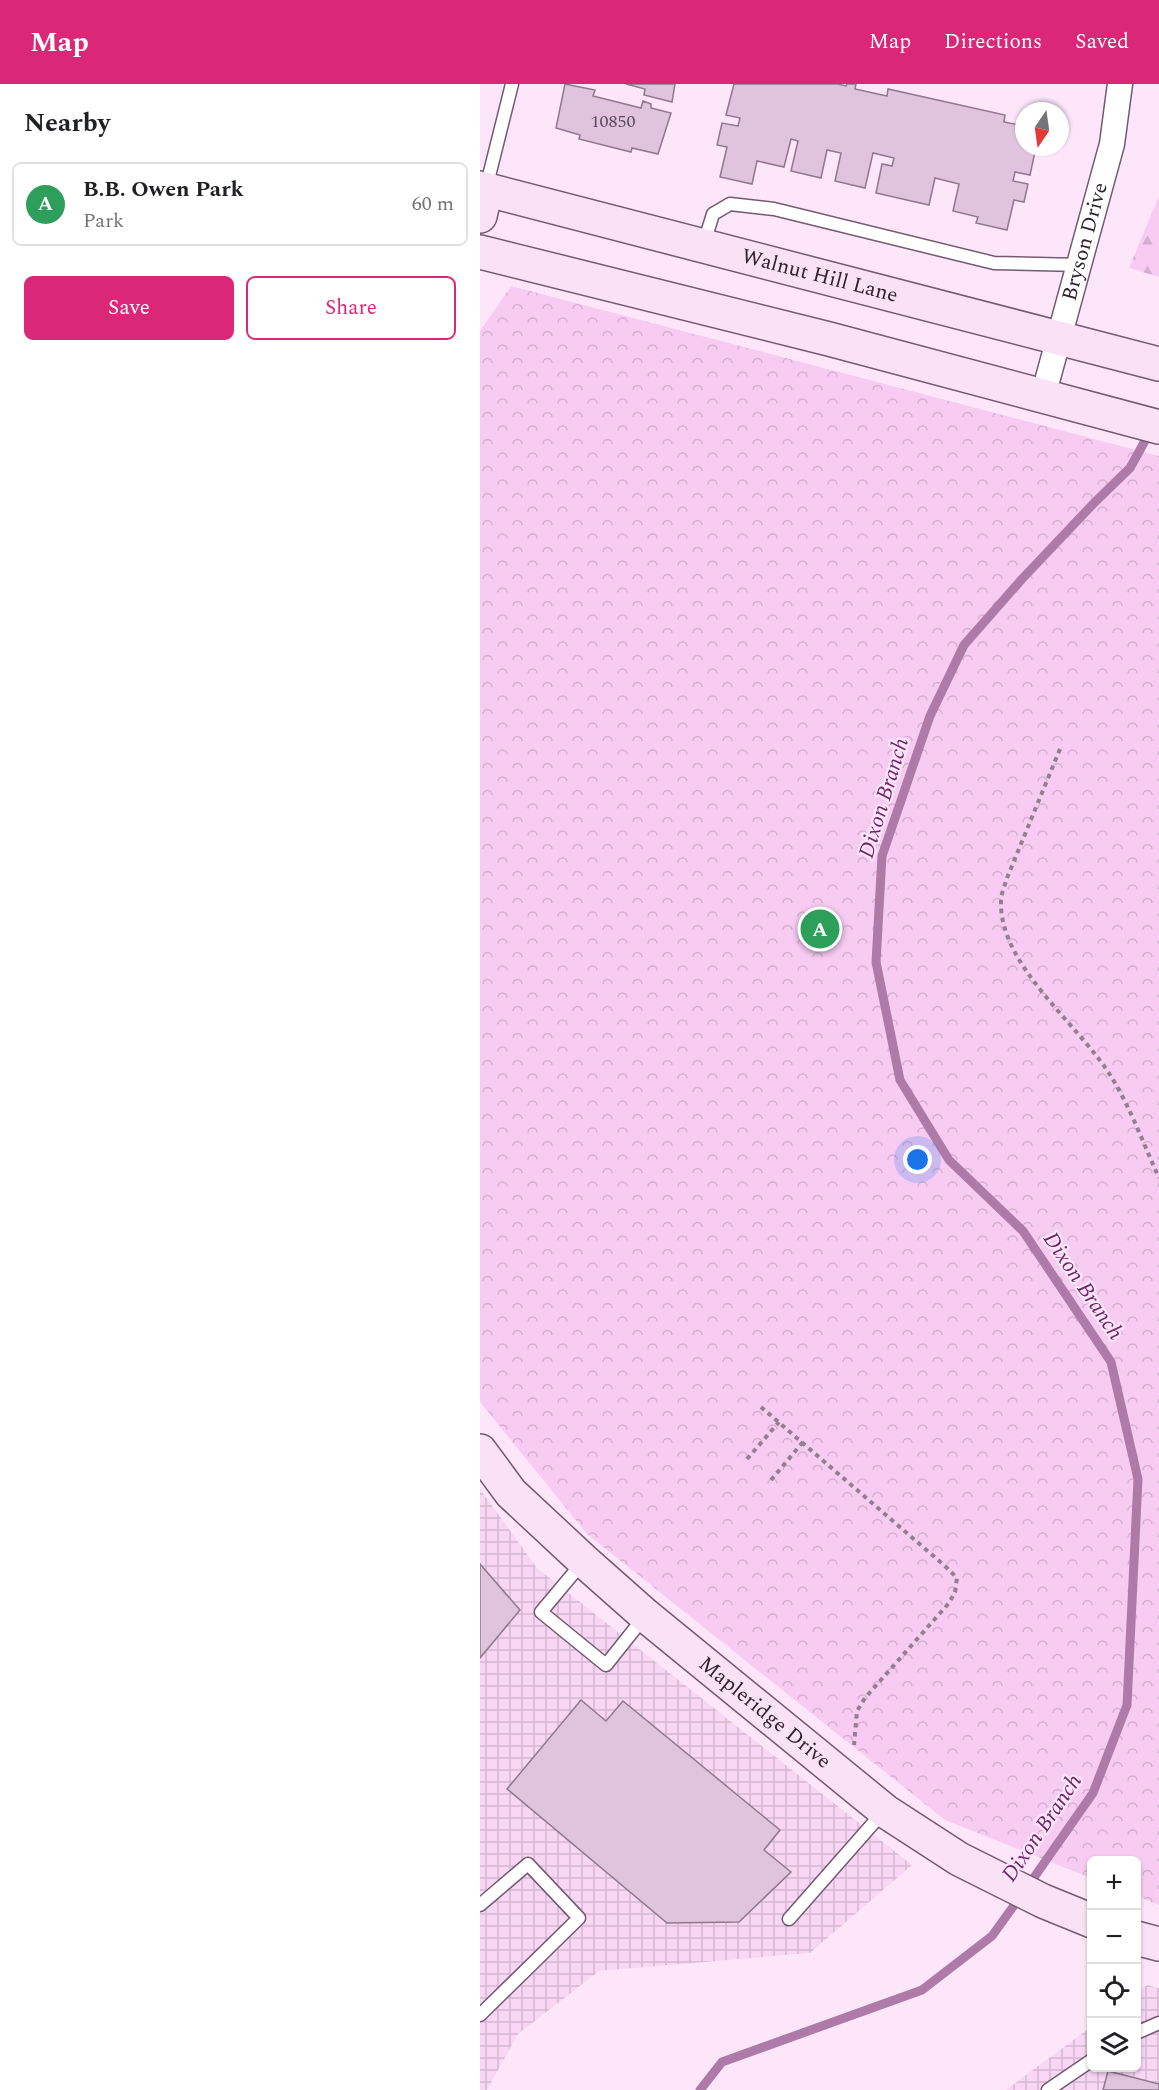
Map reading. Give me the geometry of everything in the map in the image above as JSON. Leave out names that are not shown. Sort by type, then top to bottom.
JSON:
[{"type":"main road","name":"Walnut Hill Lane","points":[[482,198],[703,246],[1159,364]]},
{"type":"main road","points":[[480,252],[829,339],[1159,427]]},
{"type":"main road","name":"Mapleridge Drive","points":[[480,1451],[511,1493],[584,1561],[645,1615],[885,1810],[958,1859],[1087,1920]]},
{"type":"main road","points":[[1141,1939],[1159,1944]]},
{"type":"street","name":"Bryson Drive","points":[[1043,396],[1112,144],[1120,84]]},
{"type":"lane","points":[[482,198],[512,84]]},
{"type":"lane","points":[[703,246],[713,214],[730,204],[774,209],[994,263],[1080,265]]},
{"type":"lane","points":[[584,1561],[541,1612],[606,1665],[645,1615]]},
{"type":"lane","points":[[789,1919],[885,1810]]},
{"type":"lane","points":[[480,1905],[528,1864],[579,1918],[480,2015]]},
{"type":"lane","points":[[1141,2031],[1159,2023]]},
{"type":"lane","points":[[1048,2090],[1087,2063]]},
{"type":"path","points":[[1060,749],[1007,879],[1001,900],[1004,927],[1026,970],[1111,1077],[1159,1178]]},
{"type":"path","points":[[761,1407],[957,1578],[955,1592],[949,1603],[865,1698],[857,1711],[853,1743],[857,1749]]},
{"type":"path","points":[[747,1459],[779,1422]]},
{"type":"path","points":[[771,1480],[803,1442]]},
{"type":"shaded area","points":[[480,1489],[537,1568],[912,1865],[810,1953],[599,1971],[518,2034],[487,2090],[480,2090]]},
{"type":"shaded area","points":[[1147,1985],[1159,1988],[1159,2090],[1006,2090],[1087,2030],[1087,2072],[1141,2072],[1141,1990]]},
{"type":"green space","points":[[1159,196],[1159,277],[1129,268]]},
{"type":"green space","points":[[511,286],[1159,456],[1159,1905],[1141,1898],[1141,1856],[1087,1856],[1087,1876],[945,1820],[587,1534],[480,1402],[480,331]]},
{"type":"building","points":[[565,84],[595,90],[593,96],[641,108],[643,101],[651,104],[651,108],[671,113],[658,154],[632,148],[631,152],[579,139],[580,135],[556,128]]},
{"type":"building","points":[[626,84],[675,84],[672,102],[644,95],[645,89]]},
{"type":"building","points":[[734,84],[838,84],[846,86],[856,84],[855,89],[887,96],[888,89],[1005,115],[1004,122],[1015,124],[1015,156],[1034,156],[1030,175],[1015,172],[1013,181],[1028,184],[1024,202],[1014,200],[1007,230],[976,223],[978,217],[953,211],[959,184],[935,178],[929,205],[876,193],[882,164],[892,166],[894,158],[873,153],[865,188],[835,181],[841,153],[827,150],[821,178],[791,171],[798,141],[791,139],[784,167],[757,161],[752,184],[720,177],[727,147],[717,145],[722,123],[738,126],[740,118],[726,115]]},
{"type":"building","points":[[480,1564],[520,1610],[480,1658]]},
{"type":"building","points":[[581,1700],[606,1721],[623,1701],[780,1830],[764,1850],[791,1872],[739,1922],[667,1923],[507,1789]]},
{"type":"building","points":[[1108,2072],[1159,2084],[1159,2090],[1103,2090]]},
{"type":"waterway","name":"Dixon Branch","points":[[1028,1886],[1093,1793],[1127,1705],[1138,1479],[1111,1362],[1023,1231],[949,1160],[900,1080],[876,962],[882,856],[930,716],[964,645],[1022,579],[1130,468],[1151,430]]},
{"type":"waterway","name":"Dixon Branch","points":[[700,2090],[722,2062],[922,1990],[992,1936],[1020,1897]]},
{"type":"place","name":"B.B. Owen Park","points":[[820,929]]}]
